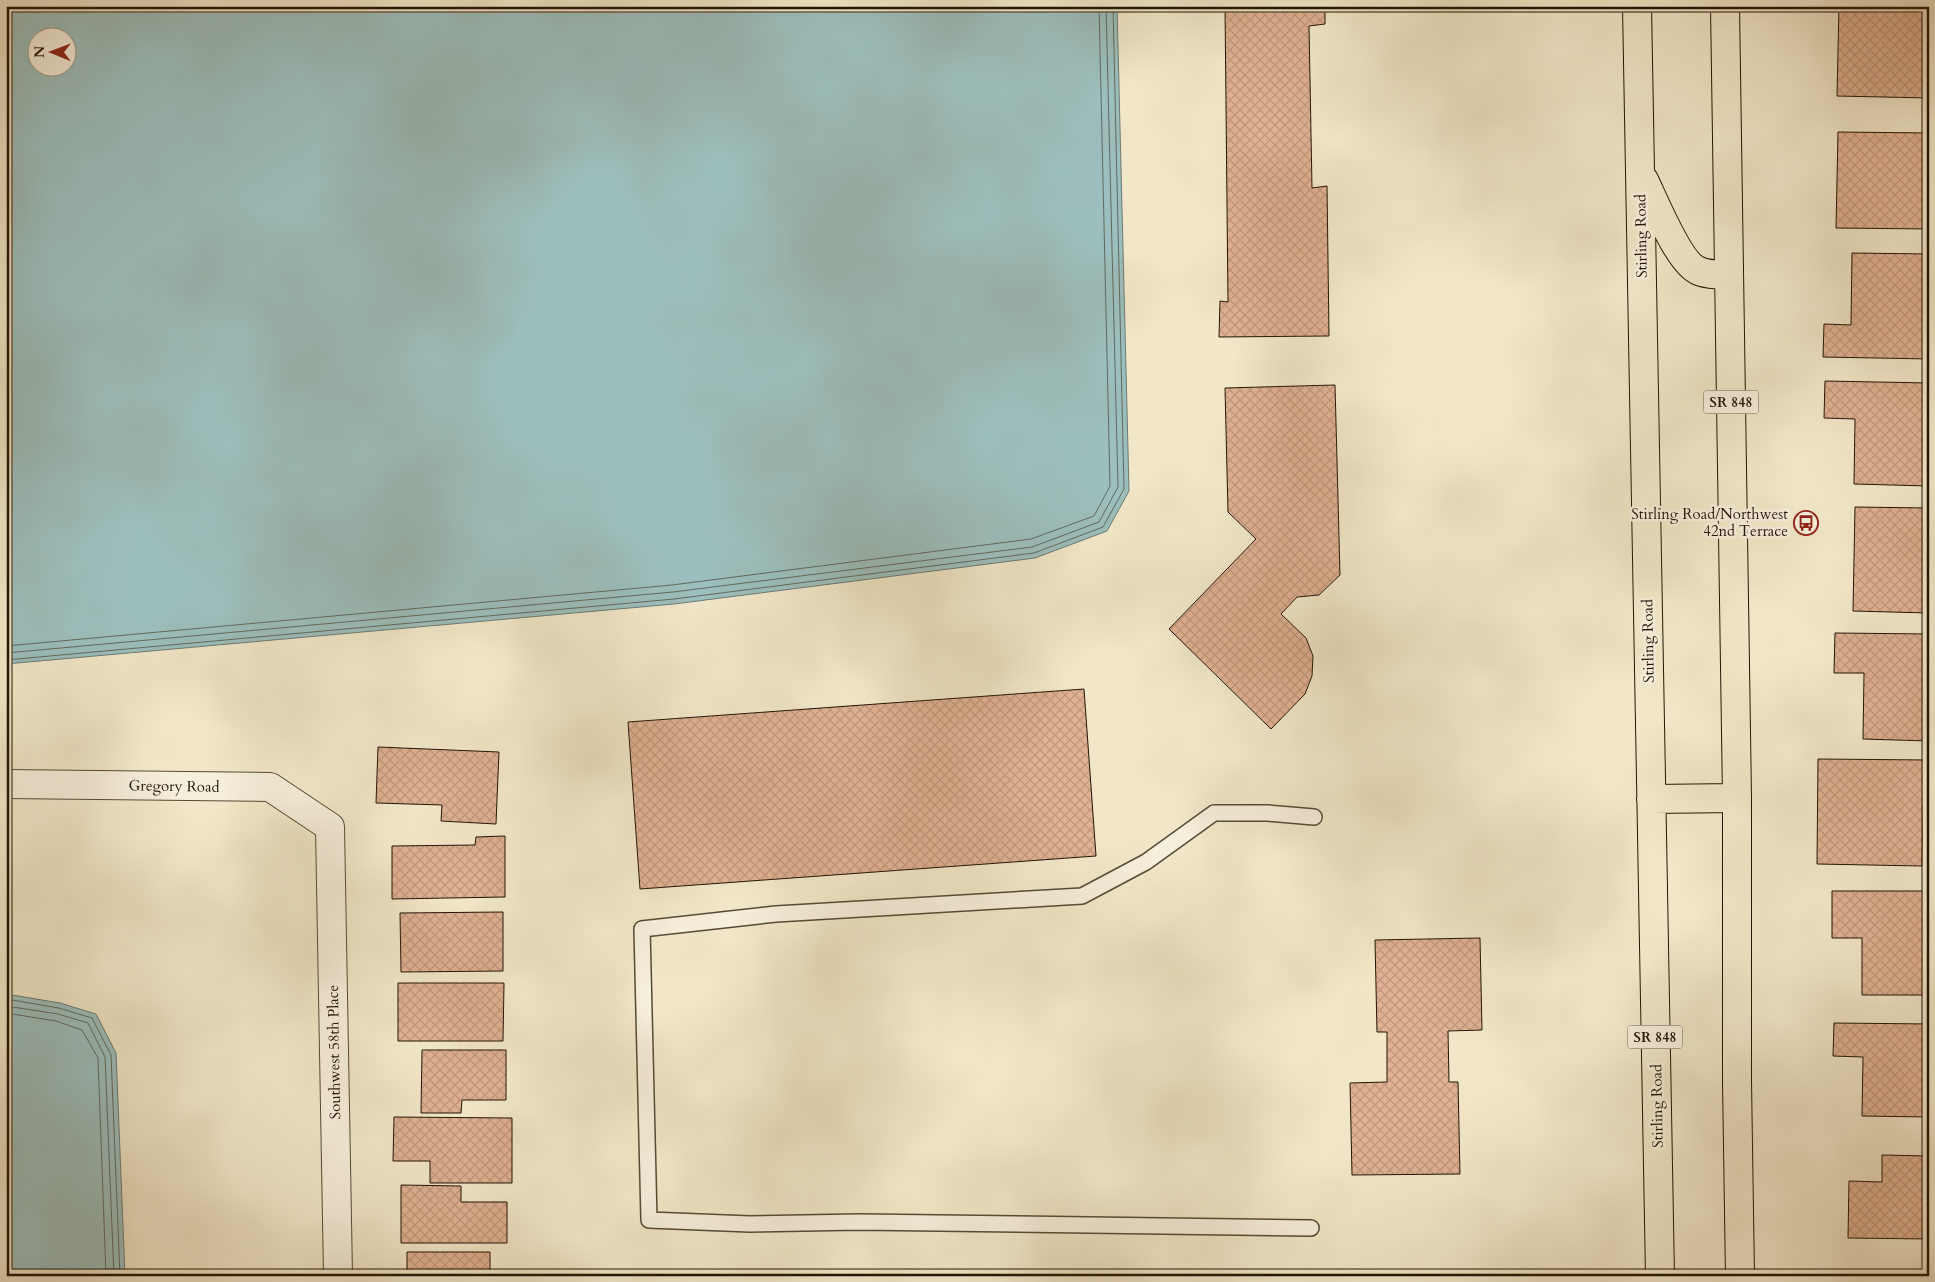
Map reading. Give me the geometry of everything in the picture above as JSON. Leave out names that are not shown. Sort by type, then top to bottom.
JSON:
[{"type":"main road","name":"Stirling Road","points":[[1637,6],[1660,1276]]},
{"type":"main road","name":"SR 848","points":[[1725,6],[1737,798],[1737,1081],[1740,1276]]},
{"type":"main road","points":[[1640,172],[1678,249],[1687,263],[1698,271],[1729,276]]},
{"type":"main road","points":[[1651,799],[1737,798]]},
{"type":"street","name":"Gregory Road","points":[[6,784],[270,787],[330,827]]},
{"type":"street","name":"Southwest 58th Place","points":[[330,827],[338,1276]]},
{"type":"lane","points":[[1311,1228],[859,1222],[750,1224],[649,1220],[642,929],[776,914],[1082,896],[1146,862],[1214,813],[1268,813],[1314,817]]},
{"type":"water","points":[[6,6],[1117,6],[1129,491],[1107,531],[1035,558],[674,604],[6,664]]},
{"type":"water","points":[[6,994],[60,1003],[96,1014],[116,1053],[125,1276],[6,1276]]},
{"type":"building","points":[[1225,6],[1325,6],[1325,24],[1309,26],[1312,188],[1327,186],[1329,336],[1219,337],[1220,301],[1228,302]]},
{"type":"building","points":[[1839,6],[1929,6],[1929,98],[1837,96]]},
{"type":"building","points":[[1838,132],[1929,133],[1929,229],[1836,228]]},
{"type":"building","points":[[1852,253],[1929,254],[1929,359],[1823,357],[1824,324],[1851,325]]},
{"type":"building","points":[[1825,381],[1929,383],[1929,486],[1854,484],[1855,419],[1824,418]]},
{"type":"building","points":[[1335,385],[1340,575],[1319,595],[1297,597],[1281,614],[1306,638],[1313,656],[1312,676],[1305,694],[1271,729],[1169,629],[1256,539],[1228,512],[1225,388]]},
{"type":"building","points":[[1855,507],[1929,508],[1929,613],[1853,611]]},
{"type":"building","points":[[1835,633],[1929,634],[1929,741],[1863,739],[1864,673],[1834,673]]},
{"type":"building","points":[[1084,689],[1096,856],[640,889],[628,722]]},
{"type":"building","points":[[378,747],[499,752],[496,824],[441,821],[442,805],[376,803]]},
{"type":"building","points":[[1818,759],[1929,760],[1929,804],[1923,804],[1922,866],[1817,864]]},
{"type":"building","points":[[505,836],[505,897],[392,899],[392,846],[475,845],[476,837]]},
{"type":"building","points":[[1832,891],[1929,891],[1929,995],[1862,995],[1862,938],[1832,938]]},
{"type":"building","points":[[503,912],[503,971],[401,972],[400,913]]},
{"type":"building","points":[[1480,938],[1482,1030],[1448,1031],[1449,1082],[1458,1082],[1460,1174],[1352,1175],[1350,1083],[1387,1082],[1387,1032],[1377,1032],[1375,940]]},
{"type":"building","points":[[398,983],[504,983],[503,1041],[398,1041]]},
{"type":"building","points":[[1834,1023],[1929,1024],[1929,1117],[1862,1116],[1863,1057],[1833,1056]]},
{"type":"building","points":[[422,1050],[506,1050],[506,1100],[462,1100],[461,1113],[421,1113]]},
{"type":"building","points":[[394,1117],[512,1118],[512,1183],[430,1183],[430,1161],[393,1161]]},
{"type":"building","points":[[1882,1155],[1929,1156],[1929,1239],[1848,1238],[1849,1181],[1882,1182]]},
{"type":"building","points":[[401,1185],[461,1186],[461,1202],[507,1202],[507,1243],[401,1243]]},
{"type":"building","points":[[407,1252],[490,1252],[490,1276],[407,1276]]},
{"type":"building","points":[[1837,1274],[1929,1275],[1929,1276],[1837,1276]]},
{"type":"place","name":"Stirling Road/Northwest 42nd Terrace","points":[[1806,523]]}]
